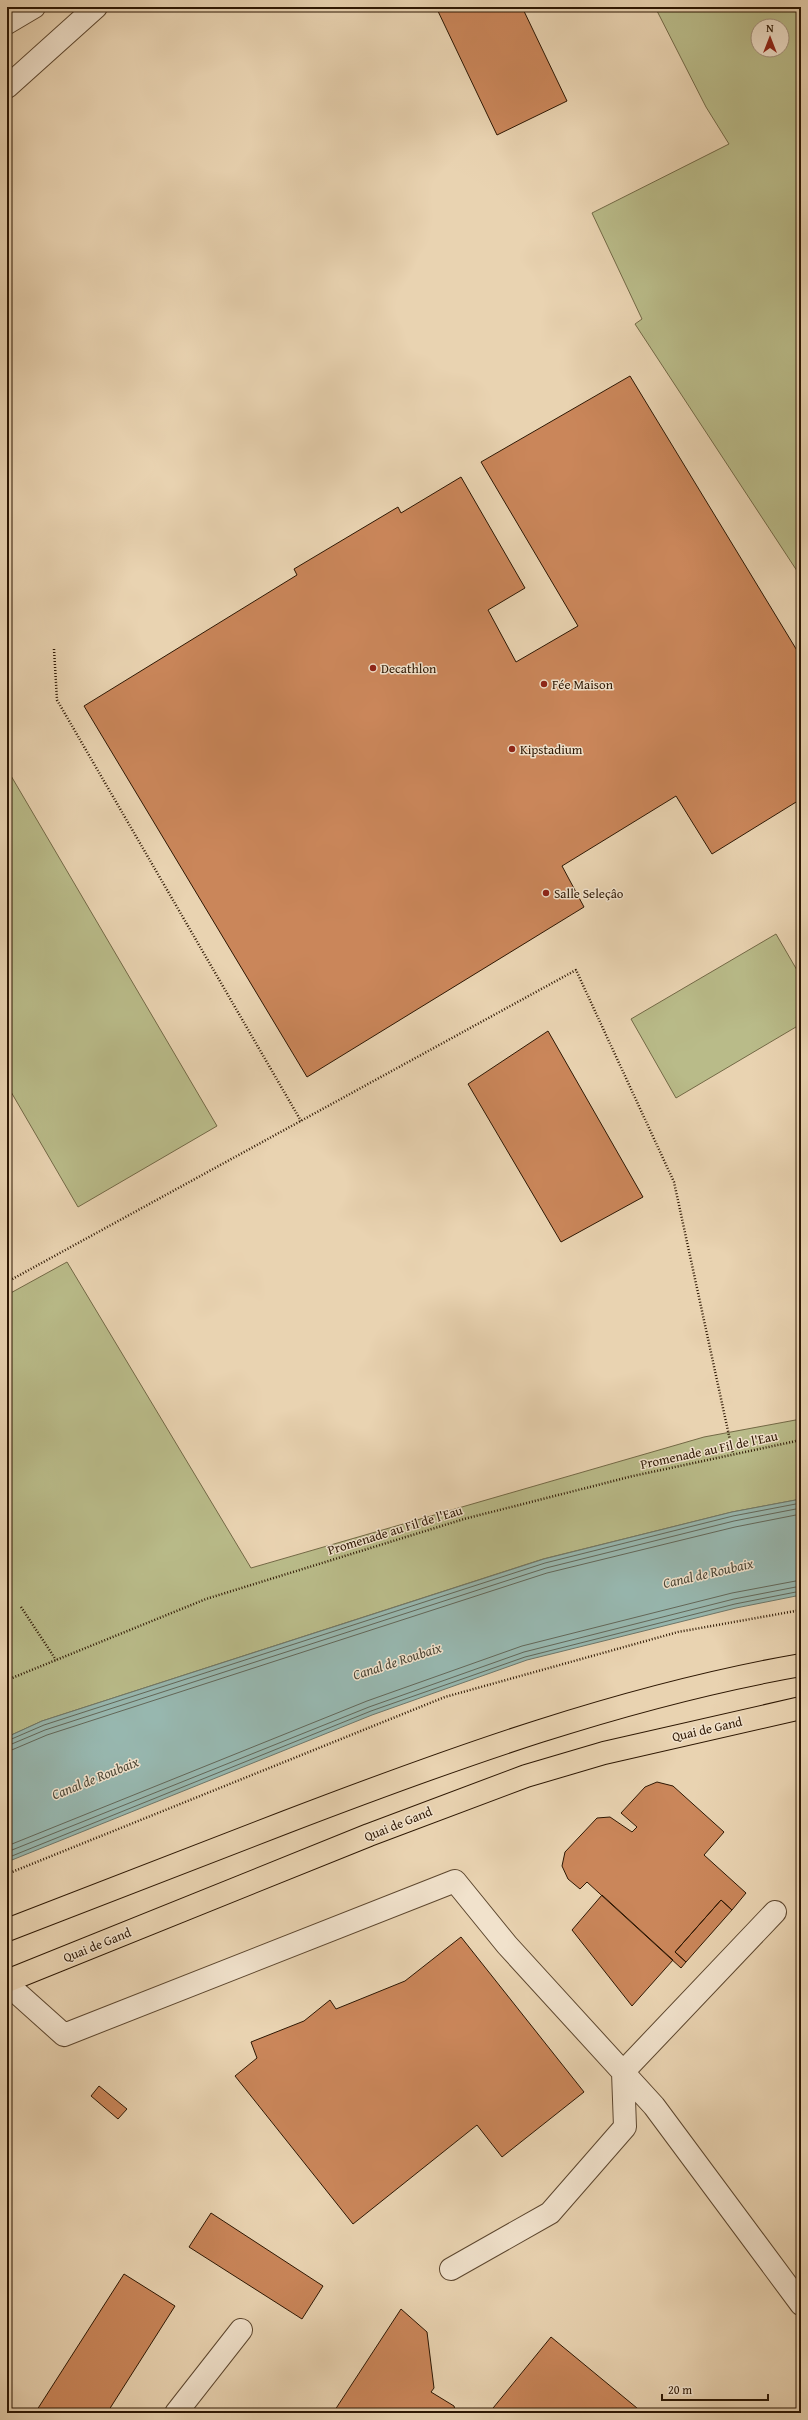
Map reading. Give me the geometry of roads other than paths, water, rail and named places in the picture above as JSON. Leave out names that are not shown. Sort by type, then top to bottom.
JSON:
[{"type":"main road","points":[[7,1930],[336,1803],[497,1744],[638,1702],[716,1682],[801,1665]]},
{"type":"main road","name":"Quai de Gand","points":[[7,1981],[404,1822],[526,1776],[604,1753],[801,1708]]},
{"type":"street","points":[[7,23],[34,7]]},
{"type":"street","points":[[7,87],[96,7]]},
{"type":"street","points":[[7,1984],[64,2035],[455,1881],[507,1945],[654,2106],[801,2304]]},
{"type":"street","points":[[451,2269],[550,2213],[625,2127],[623,2072],[775,1912]]},
{"type":"street","points":[[176,2413],[241,2330]]},
{"type":"water","name":"Canal de Roubaix","points":[[801,1499],[801,1595],[736,1608],[527,1660],[372,1715],[7,1862],[7,1737],[42,1721],[544,1559],[732,1512]]},
{"type":"place","name":"Decathlon","points":[[373,668]]},
{"type":"place","name":"Fée Maison","points":[[544,684]]},
{"type":"place","name":"Kipstadium","points":[[512,749]]},
{"type":"place","name":"Salle Seleçâo","points":[[546,893]]}]
